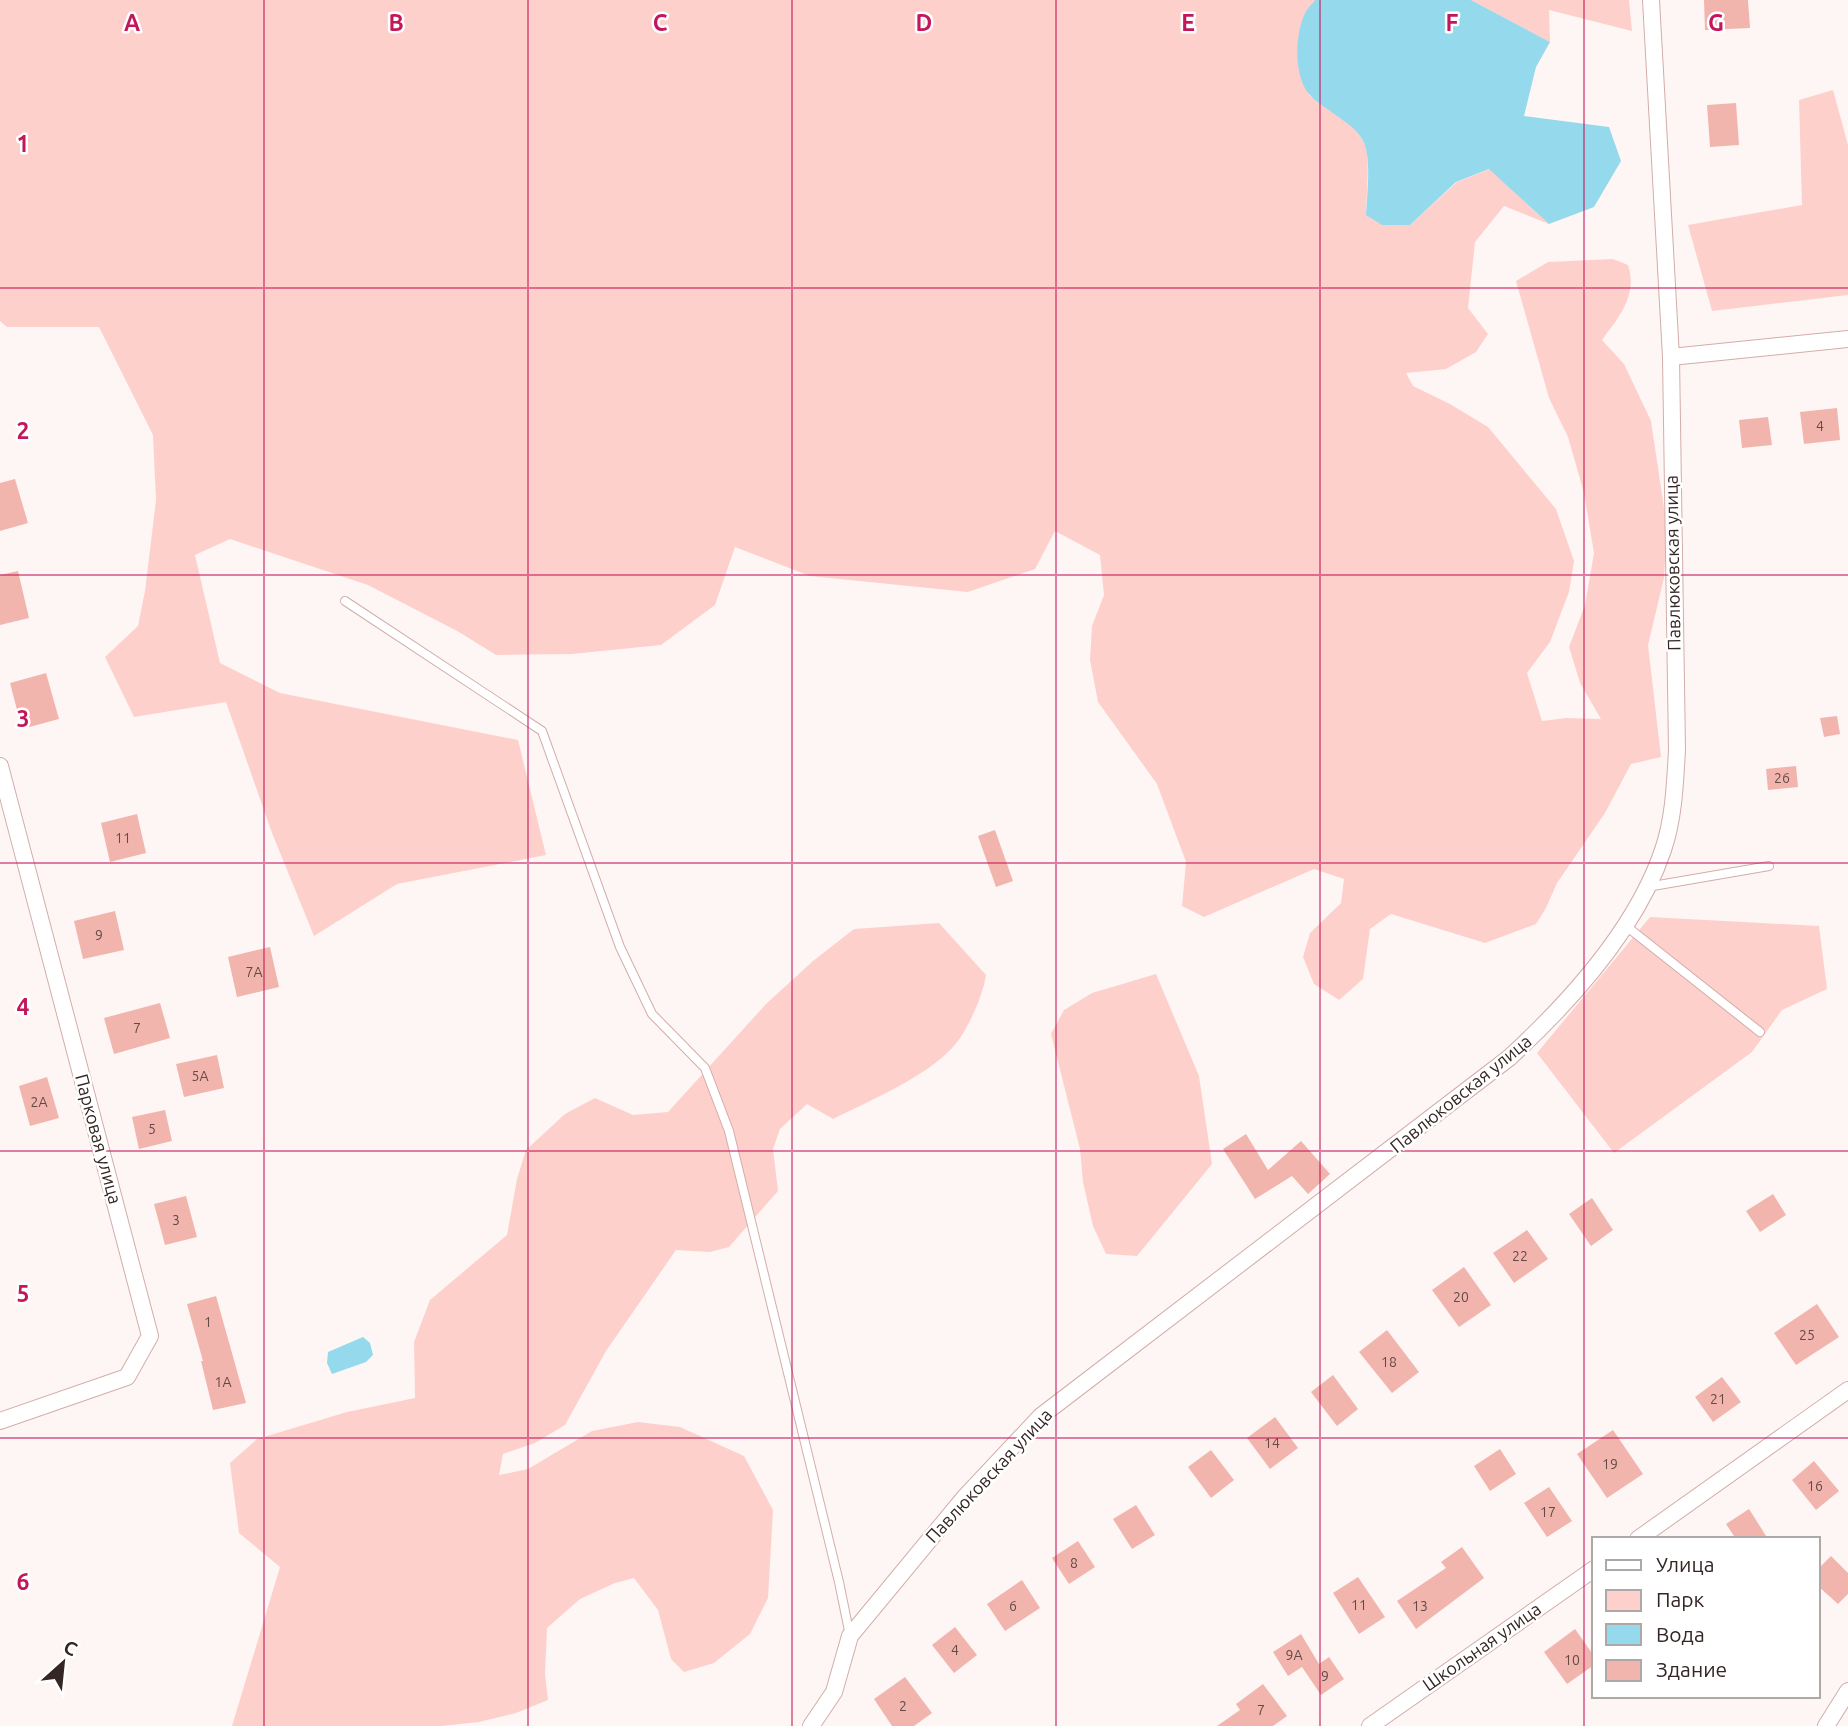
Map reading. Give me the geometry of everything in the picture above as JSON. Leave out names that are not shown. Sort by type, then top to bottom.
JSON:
[{"type":"street","name":"Павлюковская улица","points":[[811,1726],[834,1692],[850,1636],[964,1499],[1041,1416],[1509,1059],[1566,1000],[1626,926],[1647,887],[1664,848],[1672,813],[1677,750],[1671,357],[1651,0]]},
{"type":"street","points":[[1671,357],[1848,339]]},
{"type":"street","name":"Парковая улица","points":[[0,766],[150,1336],[127,1377],[0,1421]]},
{"type":"street","points":[[1641,1537],[1848,1390]]},
{"type":"street","name":"Школьная улица","points":[[1370,1726],[1592,1570]]},
{"type":"street","points":[[1826,1726],[1848,1690]]},
{"type":"lane","points":[[345,601],[542,731],[620,947],[652,1014],[705,1068],[729,1131],[850,1636]]},
{"type":"lane","points":[[1647,887],[1769,866]]},
{"type":"lane","points":[[1626,926],[1760,1032]]},
{"type":"green space","points":[[0,0],[1315,0],[1305,13],[1309,95],[1347,123],[1364,142],[1368,167],[1366,215],[1410,225],[1457,182],[1490,169],[1549,224],[1504,206],[1475,242],[1468,308],[1488,334],[1476,352],[1446,369],[1406,373],[1413,386],[1488,427],[1556,509],[1574,561],[1569,592],[1550,642],[1527,673],[1542,721],[1566,718],[1601,719],[1580,683],[1569,647],[1585,605],[1594,553],[1584,493],[1568,437],[1549,398],[1516,281],[1548,262],[1613,259],[1628,265],[1631,286],[1629,296],[1602,340],[1624,364],[1651,421],[1667,528],[1664,578],[1648,645],[1661,757],[1631,764],[1605,813],[1557,883],[1536,924],[1485,943],[1391,914],[1370,929],[1363,979],[1339,1000],[1314,984],[1303,957],[1310,933],[1341,903],[1344,879],[1314,869],[1204,917],[1182,906],[1186,862],[1157,784],[1098,702],[1090,660],[1092,626],[1104,595],[1100,555],[1055,531],[1035,569],[968,592],[810,576],[735,547],[715,605],[661,645],[572,654],[496,655],[459,632],[368,585],[230,539],[195,555],[220,663],[280,693],[518,740],[546,855],[397,884],[314,936],[272,833],[226,702],[134,717],[105,657],[138,626],[156,500],[153,435],[99,327],[7,327],[0,321]]},
{"type":"green space","points":[[1471,0],[1629,0],[1632,31],[1549,10],[1550,42]]},
{"type":"green space","points":[[1833,90],[1848,145],[1848,295],[1712,311],[1688,225],[1802,205],[1799,100]]},
{"type":"green space","points":[[1650,917],[1819,926],[1827,989],[1782,1010],[1752,1052],[1614,1153],[1537,1053]]},
{"type":"green space","points":[[939,923],[986,975],[974,1013],[953,1047],[913,1078],[833,1119],[807,1104],[780,1129],[773,1149],[778,1191],[729,1247],[710,1252],[676,1250],[606,1351],[565,1425],[535,1443],[503,1454],[499,1475],[528,1469],[592,1431],[638,1422],[680,1427],[744,1456],[773,1510],[768,1598],[750,1634],[714,1663],[684,1672],[671,1659],[658,1610],[634,1578],[615,1583],[580,1599],[547,1628],[545,1674],[548,1700],[516,1713],[479,1722],[442,1726],[232,1726],[280,1567],[239,1533],[230,1463],[257,1439],[347,1412],[415,1398],[414,1342],[430,1300],[507,1235],[517,1179],[526,1150],[565,1114],[595,1098],[633,1115],[668,1112],[766,1004],[813,961],[854,929]]},
{"type":"green space","points":[[1156,974],[1199,1076],[1212,1164],[1137,1256],[1106,1254],[1093,1226],[1083,1182],[1080,1149],[1051,1034],[1064,1010],[1092,993]]},
{"type":"water","points":[[1315,0],[1471,0],[1550,42],[1536,67],[1524,116],[1609,127],[1621,161],[1594,207],[1549,224],[1489,169],[1456,182],[1410,225],[1382,225],[1366,215],[1368,171],[1365,145],[1356,131],[1310,95],[1304,87],[1298,67],[1299,32],[1305,13]]},
{"type":"water","points":[[363,1337],[370,1343],[373,1355],[366,1362],[332,1374],[327,1363],[328,1352]]},
{"type":"building","points":[[1704,0],[1748,0],[1750,28],[1705,30]]},
{"type":"building","points":[[1736,103],[1739,145],[1710,147],[1707,105]]},
{"type":"building","points":[[1837,408],[1840,440],[1804,444],[1800,412]]},
{"type":"building","points":[[1768,417],[1772,445],[1742,448],[1739,420]]},
{"type":"building","points":[[15,479],[28,523],[0,531],[0,483]]},
{"type":"building","points":[[18,571],[29,618],[0,625],[0,575]]},
{"type":"building","points":[[46,673],[59,719],[22,729],[10,683]]},
{"type":"building","points":[[1837,716],[1840,734],[1824,737],[1820,718]]},
{"type":"building","points":[[1796,766],[1798,787],[1768,790],[1766,769]]},
{"type":"building","points":[[137,814],[146,853],[110,862],[101,823]]},
{"type":"building","points":[[995,830],[1013,881],[996,887],[978,836]]},
{"type":"building","points":[[115,911],[124,950],[83,959],[74,921]]},
{"type":"building","points":[[270,947],[279,987],[237,997],[228,957]]},
{"type":"building","points":[[160,1003],[170,1038],[114,1054],[104,1018]]},
{"type":"building","points":[[217,1055],[224,1088],[184,1097],[176,1064]]},
{"type":"building","points":[[47,1077],[59,1118],[30,1126],[19,1086]]},
{"type":"building","points":[[165,1110],[172,1141],[139,1149],[132,1117]]},
{"type":"building","points":[[1246,1134],[1268,1170],[1301,1141],[1330,1174],[1308,1194],[1292,1176],[1255,1199],[1223,1149]]},
{"type":"building","points":[[1773,1194],[1786,1215],[1760,1232],[1746,1211]]},
{"type":"building","points":[[186,1196],[197,1237],[165,1245],[154,1204]]},
{"type":"building","points":[[1592,1198],[1613,1230],[1591,1246],[1569,1214]]},
{"type":"building","points":[[1527,1230],[1548,1259],[1514,1283],[1493,1253]]},
{"type":"building","points":[[1464,1267],[1491,1305],[1459,1327],[1432,1290]]},
{"type":"building","points":[[216,1296],[246,1403],[213,1410],[187,1304]]},
{"type":"building","points":[[1817,1304],[1839,1337],[1796,1365],[1774,1333]]},
{"type":"building","points":[[1387,1330],[1419,1372],[1392,1393],[1359,1352]]},
{"type":"building","points":[[1333,1375],[1358,1409],[1337,1426],[1311,1392]]},
{"type":"building","points":[[1722,1377],[1741,1402],[1713,1422],[1695,1397]]},
{"type":"building","points":[[1275,1417],[1298,1448],[1270,1469],[1247,1438]]},
{"type":"building","points":[[1613,1430],[1643,1474],[1607,1498],[1577,1454]]},
{"type":"building","points":[[1500,1449],[1516,1474],[1490,1491],[1474,1466]]},
{"type":"building","points":[[1211,1450],[1234,1480],[1211,1498],[1188,1467]]},
{"type":"building","points":[[1814,1461],[1839,1491],[1816,1510],[1792,1480]]},
{"type":"building","points":[[1549,1487],[1572,1521],[1547,1537],[1524,1503]]},
{"type":"building","points":[[1136,1505],[1155,1535],[1132,1549],[1113,1519]]},
{"type":"building","points":[[1749,1509],[1767,1537],[1735,1537],[1726,1524]]},
{"type":"building","points":[[1078,1541],[1095,1567],[1069,1584],[1052,1558]]},
{"type":"building","points":[[1462,1547],[1484,1578],[1416,1629],[1397,1601],[1446,1568],[1441,1562]]},
{"type":"building","points":[[1831,1556],[1848,1573],[1848,1594],[1838,1604],[1820,1588],[1820,1567]]},
{"type":"building","points":[[1358,1577],[1385,1617],[1359,1634],[1333,1593]]},
{"type":"building","points":[[1022,1580],[1040,1608],[1005,1631],[987,1604]]},
{"type":"building","points":[[955,1627],[977,1655],[954,1673],[932,1645]]},
{"type":"building","points":[[1575,1629],[1592,1653],[1592,1666],[1567,1684],[1544,1652]]},
{"type":"building","points":[[1301,1634],[1319,1664],[1329,1657],[1344,1679],[1321,1695],[1302,1667],[1288,1676],[1273,1652]]},
{"type":"building","points":[[905,1677],[932,1713],[914,1726],[892,1726],[874,1699]]},
{"type":"building","points":[[1263,1684],[1287,1716],[1273,1726],[1217,1726],[1240,1710],[1236,1704]]}]
